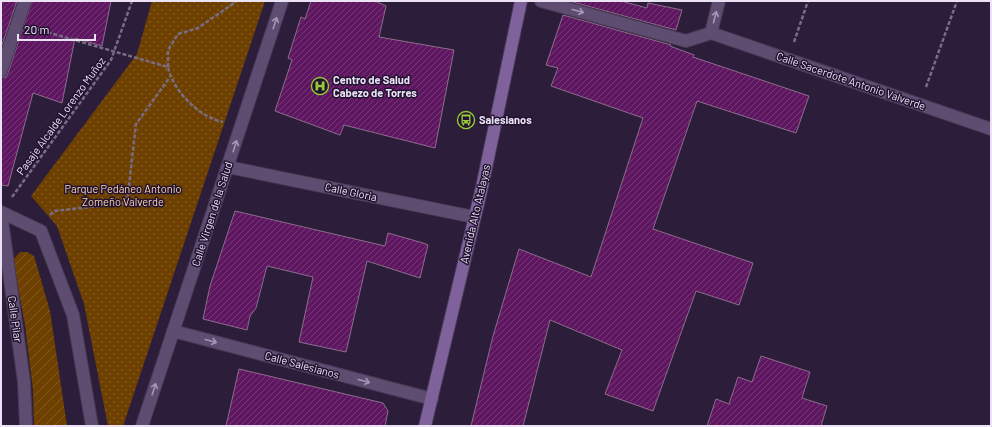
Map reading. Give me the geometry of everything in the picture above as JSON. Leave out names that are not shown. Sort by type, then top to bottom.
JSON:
[{"type":"main road","name":"Avenida Alto Atalayas","points":[[426,426],[474,217],[521,1]]},
{"type":"street","points":[[1,71],[25,1]]},
{"type":"street","name":"Calle Virgen de la Salud","points":[[142,426],[282,1]]},
{"type":"street","points":[[541,1],[686,41],[711,33],[719,1]]},
{"type":"street","name":"Calle Sacerdote Antonio Valverde","points":[[711,33],[991,129]]},
{"type":"street","name":"Calle Gloria","points":[[228,167],[474,217]]},
{"type":"street","points":[[1,213],[41,231],[73,315],[92,426]]},
{"type":"street","name":"Calle Pilar","points":[[1,213],[24,382],[26,426]]},
{"type":"street","name":"Calle Salesianos","points":[[173,331],[432,399]]},
{"type":"path","name":"Pasaje Alcalde Lorenzo Muñoz","points":[[10,200],[111,60],[132,1]]},
{"type":"path","points":[[237,1],[212,20],[198,28],[178,34],[168,50],[168,67],[170,77],[197,109],[214,120],[241,126]]},
{"type":"path","points":[[788,59],[808,1]]},
{"type":"path","points":[[920,105],[957,1]]},
{"type":"path","points":[[18,23],[168,67]]},
{"type":"path","points":[[37,228],[54,211],[127,203],[136,124],[170,77]]},
{"type":"green space","name":"Parque Pedáneo Antonio Zomeño Valverde","points":[[152,1],[265,1],[123,426],[108,426],[84,304],[57,226],[31,196],[137,54]]},
{"type":"green space","points":[[20,252],[27,252],[34,256],[50,311],[67,426],[34,426],[33,390],[25,325],[13,260]]},
{"type":"building","points":[[1,1],[17,1],[1,48]]},
{"type":"building","points":[[32,1],[111,1],[102,46],[75,38],[62,103],[33,93],[8,186],[1,185],[1,78],[6,77],[8,73]]},
{"type":"building","points":[[311,1],[375,1],[386,6],[379,37],[454,50],[435,148],[344,125],[340,135],[275,111],[292,60],[288,58],[301,17],[305,19]]},
{"type":"building","points":[[569,1],[621,1],[647,8],[648,3],[682,10],[676,30]]},
{"type":"building","points":[[563,15],[671,45],[670,46],[694,55],[693,57],[809,96],[796,133],[697,101],[653,229],[753,263],[739,305],[696,291],[653,411],[605,394],[622,350],[550,320],[523,426],[471,426],[493,336],[519,249],[591,277],[643,118],[551,86],[558,68],[546,65]]},
{"type":"building","points":[[235,211],[385,246],[388,233],[423,243],[428,245],[420,278],[367,261],[346,352],[299,342],[313,277],[267,266],[256,308],[250,316],[247,330],[203,319],[210,286]]},
{"type":"building","points":[[761,356],[810,372],[802,398],[827,406],[821,426],[707,426],[716,399],[729,404],[738,377],[752,382]]},
{"type":"building","points":[[239,369],[383,403],[388,411],[385,426],[226,426]]},
{"type":"place","name":"Centro de Salud Cabezo de Torres","points":[[320,86]]},
{"type":"place","name":"Salesianos","points":[[466,120]]}]
